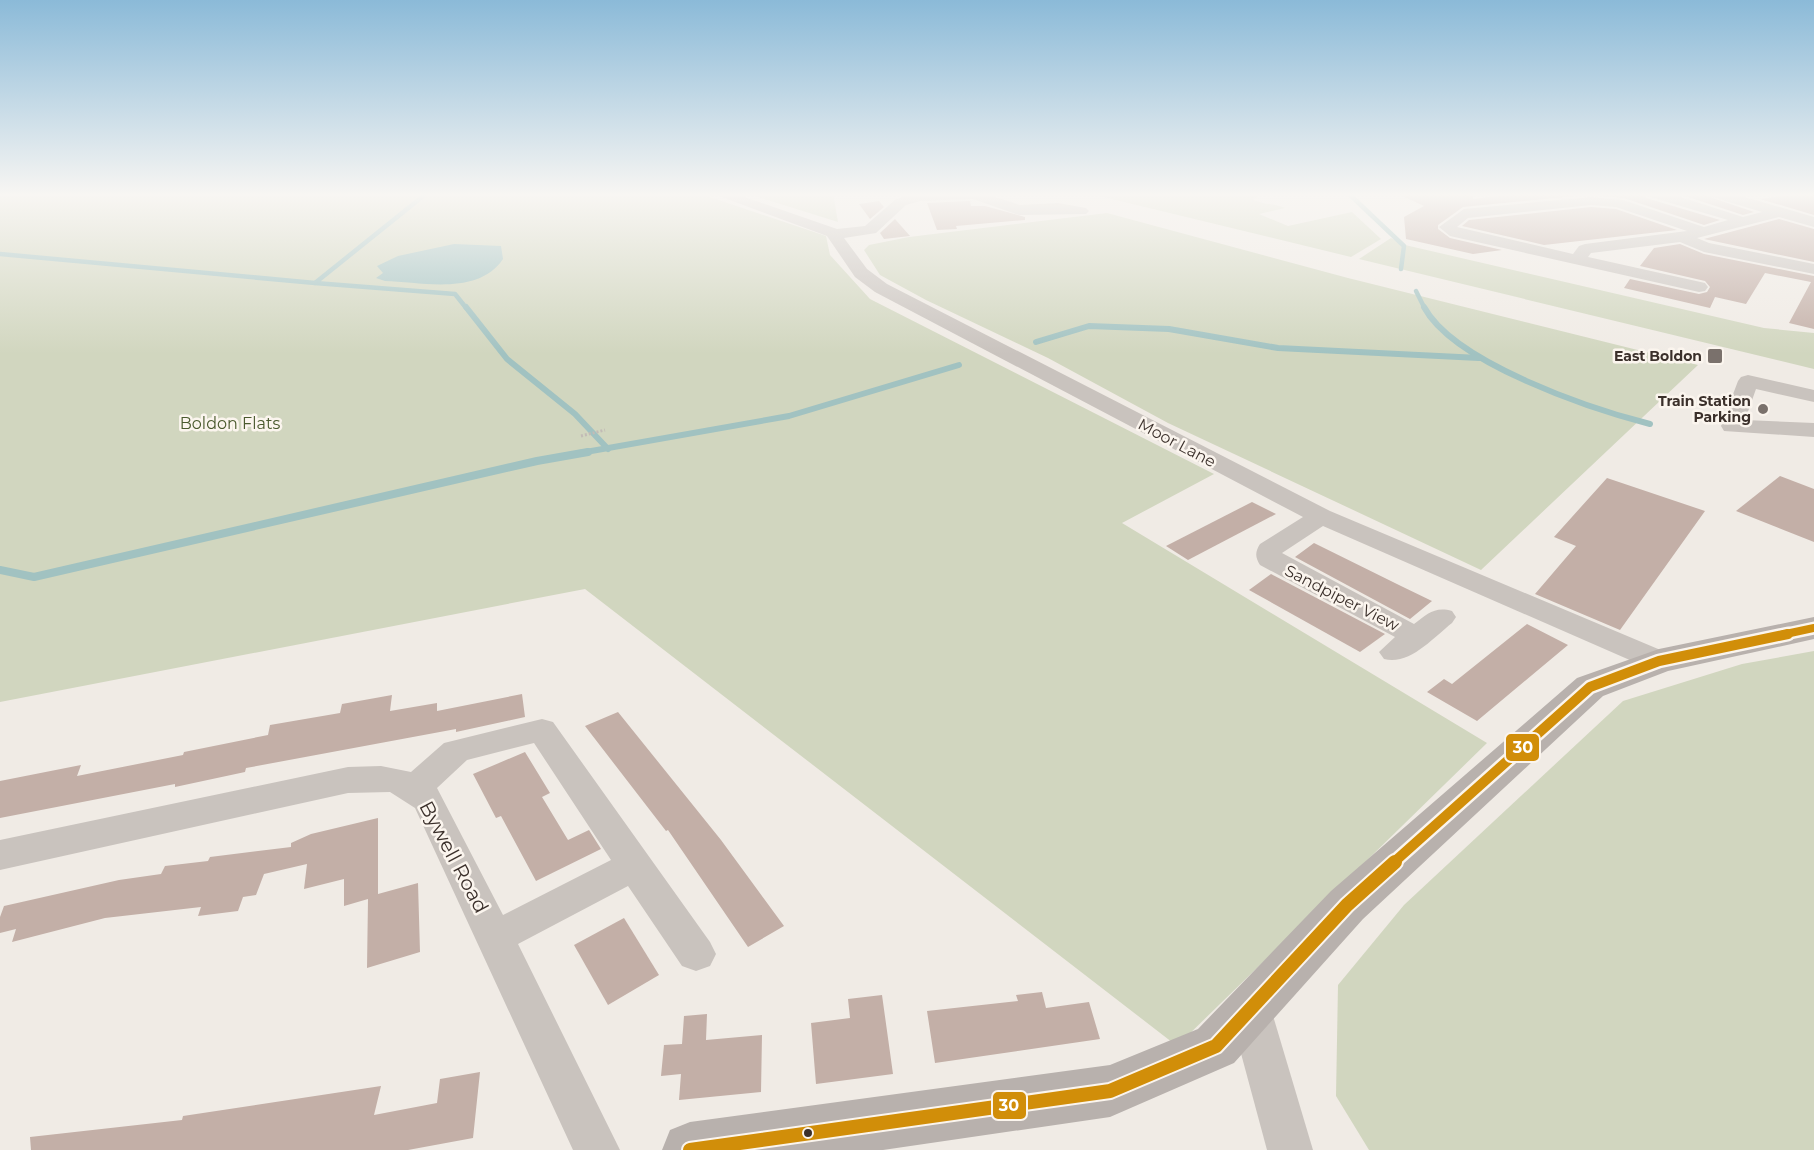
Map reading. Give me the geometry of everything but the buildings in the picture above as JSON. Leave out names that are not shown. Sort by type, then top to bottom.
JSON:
[{"type":"main road","points":[[690,1150],[1110,1091],[1216,1046],[1347,905],[1590,687],[1659,661],[1814,627]]},
{"type":"street","name":"Moor Lane","points":[[843,247],[861,273],[881,288],[1321,516],[1659,661]]},
{"type":"street","points":[[1518,247],[1699,287]]},
{"type":"street","points":[[1578,260],[1585,249],[1604,247]]},
{"type":"street","points":[[1703,247],[1814,269]]},
{"type":"street","points":[[1748,381],[1810,395],[1807,430],[1732,426],[1748,381]]},
{"type":"street","name":"Sandpiper View","points":[[1321,516],[1269,550],[1269,559],[1404,644],[1443,617]]},
{"type":"street","points":[[415,788],[456,752],[542,730],[696,954]]},
{"type":"street","name":"Bywell Road","points":[[0,855],[348,780],[381,777],[410,784],[428,800],[597,1150]]},
{"type":"street","points":[[496,937],[634,865]]},
{"type":"street","points":[[1250,1009],[1290,1150]]},
{"type":"path","points":[[581,436],[605,430]]},
{"type":"green space","name":"Boldon Flats","points":[[0,247],[828,247],[830,255],[870,299],[1214,474],[1122,523],[1487,743],[1177,1046],[585,589],[0,702]]},
{"type":"green space","points":[[867,247],[1232,247],[1698,365],[1481,570],[1168,423],[1048,358],[926,300],[880,275],[864,250]]},
{"type":"green space","points":[[1308,247],[1368,247],[1351,257]]},
{"type":"green space","points":[[1378,247],[1412,247],[1764,328],[1814,333],[1814,369],[1359,259]]},
{"type":"green space","points":[[1814,651],[1814,1150],[1369,1150],[1336,1096],[1338,985],[1404,905],[1623,701],[1742,664]]},
{"type":"water","points":[[442,247],[501,247],[503,259],[492,271],[464,282],[432,284],[385,281],[376,278],[383,273],[377,266],[398,256]]},
{"type":"waterway","points":[[315,283],[360,247]]},
{"type":"waterway","points":[[1401,269],[1404,247]]},
{"type":"waterway","points":[[0,254],[315,283]]},
{"type":"waterway","points":[[315,283],[455,294],[467,309]]},
{"type":"waterway","points":[[1416,291],[1424,307]]},
{"type":"waterway","points":[[466,307],[507,359],[575,414],[607,448]]},
{"type":"waterway","points":[[1424,307],[1440,327],[1464,347],[1493,365],[1560,395],[1650,424]]},
{"type":"waterway","points":[[1036,342],[1089,326],[1169,329],[1278,348],[1479,358]]},
{"type":"waterway","points":[[607,448],[789,416],[959,365]]},
{"type":"waterway","points":[[580,453],[607,448]]},
{"type":"waterway","points":[[0,570],[34,577],[537,461],[588,452]]},
{"type":"transit line","name":"30","points":[[690,1150],[1110,1091],[1216,1046],[1347,905],[1590,687],[1659,661],[1814,628]]},
{"type":"place","name":"East Boldon","points":[[1715,356]]},
{"type":"place","name":"Train Station Parking","points":[[1763,409]]}]
